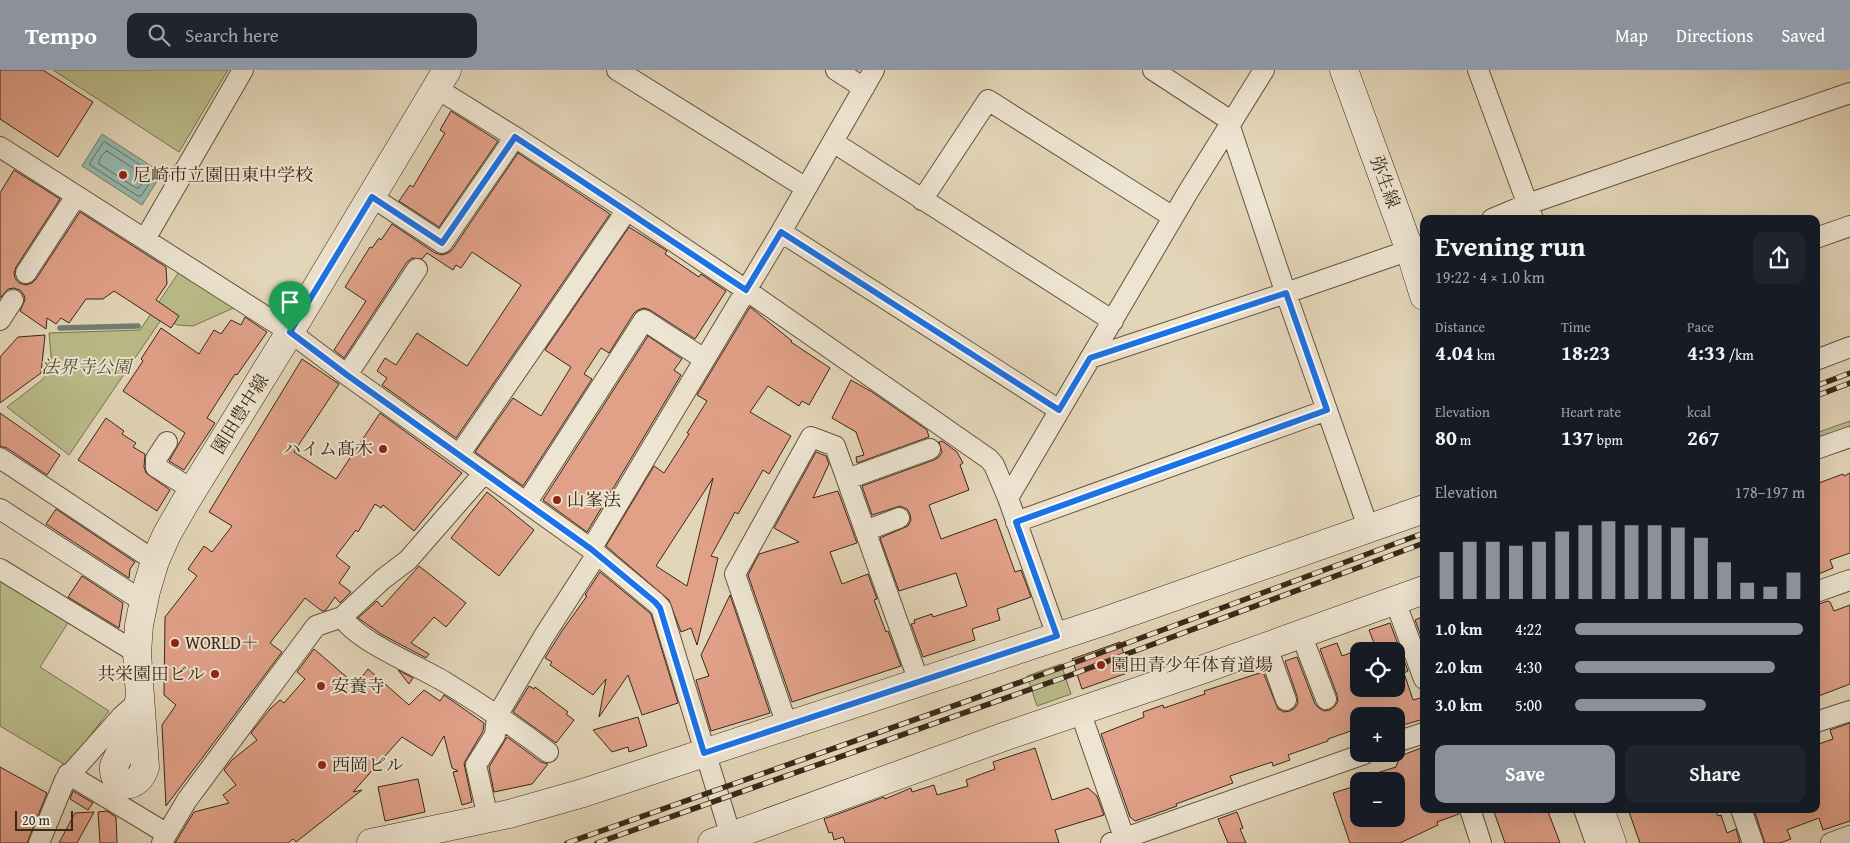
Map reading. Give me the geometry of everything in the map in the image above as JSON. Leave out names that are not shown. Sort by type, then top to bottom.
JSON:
[{"type":"street","points":[[145,239],[243,70]]},
{"type":"street","points":[[617,70],[806,188]]},
{"type":"street","points":[[836,70],[864,88]]},
{"type":"street","points":[[488,818],[476,765],[495,735],[497,716],[874,70]]},
{"type":"street","points":[[1153,70],[1230,123],[1286,293],[1368,527]]},
{"type":"street","points":[[1008,498],[1173,217],[1264,70]]},
{"type":"street","name":"弥生線","points":[[1344,70],[1417,248],[1420,269]]},
{"type":"street","points":[[1478,70],[1531,212]]},
{"type":"street","points":[[441,79],[515,137],[746,290],[989,458],[994,465],[1008,498],[1057,636]]},
{"type":"street","name":"園田豊中線","points":[[139,701],[137,653],[139,625],[155,561],[167,534],[372,197],[441,79]]},
{"type":"street","points":[[1514,215],[1531,212],[1850,93]]},
{"type":"street","points":[[922,200],[988,100],[1173,217]]},
{"type":"street","points":[[372,197],[442,243],[515,137]]},
{"type":"street","points":[[833,142],[1113,321]]},
{"type":"street","points":[[0,147],[290,332],[347,375],[527,502],[594,552],[660,608],[704,753],[725,841],[1006,736],[1266,647],[1420,592]]},
{"type":"street","points":[[26,274],[76,196]]},
{"type":"street","points":[[459,454],[627,210]]},
{"type":"street","points":[[1820,237],[1850,226]]},
{"type":"street","points":[[781,232],[1059,410]]},
{"type":"street","points":[[1090,358],[1417,248]]},
{"type":"street","points":[[347,375],[417,269]]},
{"type":"street","points":[[0,320],[13,300]]},
{"type":"street","points":[[527,502],[644,320],[704,359]]},
{"type":"street","points":[[0,330],[0,335]]},
{"type":"street","points":[[1820,358],[1850,347]]},
{"type":"street","points":[[1016,522],[1327,410]]},
{"type":"street","points":[[787,726],[735,574],[811,437],[835,446],[919,682]]},
{"type":"street","points":[[1820,448],[1850,437]]},
{"type":"street","points":[[167,442],[156,459],[156,466],[194,490]]},
{"type":"street","points":[[847,479],[930,449]]},
{"type":"street","points":[[0,458],[155,561]]},
{"type":"street","points":[[164,840],[187,800],[316,626],[342,617],[383,579],[408,560],[484,473]]},
{"type":"street","points":[[0,509],[144,602]]},
{"type":"street","points":[[371,843],[488,818],[584,793],[1057,636],[1420,510]]},
{"type":"street","points":[[865,531],[899,518]]},
{"type":"street","points":[[0,569],[137,653]]},
{"type":"street","points":[[1820,591],[1850,580]]},
{"type":"street","points":[[1395,601],[1420,668]]},
{"type":"street","points":[[342,617],[347,625],[444,682],[548,752]]},
{"type":"street","points":[[1301,634],[1326,700]]},
{"type":"street","points":[[1266,647],[1286,700]]},
{"type":"street","points":[[40,843],[57,794],[68,774],[122,716],[139,701]]},
{"type":"street","points":[[1820,721],[1850,710]]},
{"type":"street","points":[[1080,711],[1121,841],[1350,759]]},
{"type":"street","points":[[1405,739],[1420,733]]},
{"type":"street","points":[[68,774],[164,832],[164,840]]},
{"type":"street","points":[[1471,813],[1480,843]]},
{"type":"street","points":[[1585,813],[1596,843]]},
{"type":"street","points":[[1601,813],[1612,843]]},
{"type":"street","points":[[1615,813],[1626,843]]},
{"type":"street","points":[[1742,813],[1753,843]]},
{"type":"street","points":[[1831,843],[1850,836]]},
{"type":"green space","points":[[53,70],[228,70],[179,152]]},
{"type":"green space","name":"法界寺公園","points":[[179,272],[238,306],[193,326],[177,325],[163,317],[69,455],[7,407],[42,380],[52,367],[49,333],[140,330]]},
{"type":"green space","points":[[1850,421],[1850,429],[1820,440],[1820,432]]},
{"type":"green space","points":[[0,575],[71,618],[40,667],[109,711],[67,766],[0,726]]},
{"type":"green space","points":[[1061,664],[1071,694],[1037,706],[1027,676]]},
{"type":"water","points":[[102,134],[162,173],[142,205],[82,166]]},
{"type":"building","points":[[0,70],[43,70],[93,102],[58,157],[0,119]]},
{"type":"building","points":[[451,111],[498,141],[439,227],[399,201],[410,185],[413,187],[445,133],[440,130]]},
{"type":"building","points":[[518,153],[610,214],[456,438],[382,385],[387,378],[377,371],[385,358],[396,365],[417,333],[467,366],[521,285],[472,252],[461,268],[456,265],[453,270],[427,253],[422,259],[412,258],[407,262],[344,358],[334,350],[366,301],[345,287],[370,247],[372,248],[379,238],[381,240],[392,224],[435,253],[442,255],[452,250]]},
{"type":"building","points":[[14,170],[60,199],[16,267],[14,273],[19,283],[26,285],[36,279],[80,212],[166,267],[167,284],[156,300],[179,316],[171,328],[114,291],[103,299],[86,299],[69,323],[61,318],[56,324],[47,318],[46,329],[20,311],[25,300],[20,290],[8,289],[0,298],[0,193]]},
{"type":"building","points":[[629,227],[667,251],[665,254],[699,277],[701,274],[726,291],[695,339],[650,310],[644,308],[634,313],[609,353],[601,348],[584,374],[592,379],[523,486],[475,452],[513,398],[541,416],[571,367],[545,350]]},
{"type":"building","points":[[750,307],[791,342],[830,368],[809,405],[802,401],[799,406],[768,386],[750,412],[791,436],[769,474],[763,470],[738,514],[735,512],[711,556],[718,558],[697,645],[691,628],[681,632],[669,600],[606,546],[654,466],[664,473],[689,434],[687,433],[707,401],[697,395]],"holes":[[[713,478],[687,586],[656,566]]]},
{"type":"building","points":[[245,317],[267,332],[237,375],[235,374],[207,418],[215,423],[184,470],[169,461],[185,433],[123,391],[143,361],[141,359],[161,328],[199,354],[214,330],[221,334],[231,320],[241,325]]},
{"type":"building","points":[[45,335],[41,373],[0,403],[0,357],[18,337]]},
{"type":"building","points":[[648,336],[682,359],[674,370],[681,375],[587,532],[543,500]]},
{"type":"building","points":[[302,359],[339,384],[294,452],[336,479],[380,413],[462,473],[414,531],[383,505],[381,508],[375,504],[358,532],[356,530],[336,556],[350,567],[339,583],[351,592],[340,603],[335,597],[326,610],[322,611],[305,598],[270,643],[282,652],[166,806],[162,725],[176,705],[164,695],[165,617],[197,576],[188,569],[204,546],[212,552],[232,526],[209,512]]},
{"type":"building","points":[[851,380],[872,392],[927,430],[929,437],[857,463],[856,457],[864,455],[856,432],[832,418]]},
{"type":"building","points":[[0,413],[60,455],[47,475],[7,448],[0,446]]},
{"type":"building","points":[[106,418],[124,431],[122,434],[136,443],[133,447],[145,454],[144,467],[146,473],[170,490],[157,511],[78,460]]},
{"type":"building","points":[[942,441],[957,452],[963,463],[960,465],[969,490],[929,505],[941,539],[996,519],[1015,572],[1021,570],[1031,597],[997,609],[1000,620],[972,629],[975,640],[923,657],[911,624],[915,623],[914,620],[932,614],[933,617],[967,606],[956,573],[899,591],[880,538],[908,526],[911,520],[910,514],[907,509],[900,506],[872,515],[862,486],[934,460],[942,452],[939,442]]},
{"type":"building","points":[[816,452],[826,456],[829,464],[813,498],[838,491],[857,543],[830,552],[842,584],[868,574],[877,599],[874,600],[901,666],[792,702],[748,575],[759,554],[799,542],[774,528]]},
{"type":"building","points":[[1850,473],[1850,553],[1830,560],[1833,568],[1820,573],[1820,483],[1843,474],[1844,476]]},
{"type":"building","points":[[487,492],[534,530],[499,576],[451,538]]},
{"type":"building","points":[[56,509],[135,562],[130,569],[129,578],[46,524]]},
{"type":"building","points":[[419,566],[466,603],[446,627],[434,617],[411,643],[429,654],[426,658],[381,634],[358,618],[377,601],[382,607]]},
{"type":"building","points":[[600,572],[651,614],[678,703],[642,715],[628,675],[599,717],[606,679],[593,695],[550,665],[552,662],[545,658],[587,596],[585,595]]},
{"type":"building","points":[[82,576],[123,603],[119,628],[68,597]]},
{"type":"building","points":[[730,595],[770,713],[711,731],[696,680],[709,676],[701,655]]},
{"type":"building","points":[[1830,602],[1834,611],[1850,605],[1850,684],[1820,695],[1820,604]]},
{"type":"building","points":[[1420,618],[1420,633],[1415,620]]},
{"type":"building","points":[[1390,623],[1397,642],[1374,642],[1369,630]]},
{"type":"building","name":"園田青少年体育道場","points":[[1120,642],[1130,672],[1082,689],[1072,659]]},
{"type":"building","points":[[1337,643],[1342,656],[1350,653],[1350,697],[1405,697],[1405,676],[1413,700],[1420,698],[1420,720],[1405,724],[1405,707],[1350,707],[1350,731],[1288,755],[1290,760],[1273,766],[1272,762],[1230,776],[1233,783],[1176,804],[1177,806],[1135,821],[1130,817],[1101,734],[1144,717],[1143,712],[1163,705],[1164,708],[1205,694],[1204,691],[1263,672],[1278,709],[1284,712],[1290,711],[1298,703],[1285,661],[1297,657],[1315,704],[1324,711],[1330,710],[1338,701],[1320,649]]},
{"type":"building","points":[[314,649],[356,685],[368,669],[409,705],[424,690],[440,701],[444,695],[484,723],[483,731],[464,763],[472,802],[462,805],[453,772],[458,771],[452,768],[444,736],[432,756],[402,737],[353,792],[362,790],[296,842],[293,839],[288,843],[175,843],[194,812],[229,803],[223,795],[236,785],[224,770],[232,760],[257,740],[251,733],[270,709],[280,700],[284,703],[305,679],[297,672]]},
{"type":"building","points":[[398,670],[413,678],[409,684]]},
{"type":"building","points":[[529,686],[534,689],[535,687],[568,712],[566,714],[574,720],[556,743],[513,712]]},
{"type":"building","points":[[638,717],[647,746],[629,752],[628,747],[612,752],[593,730]]},
{"type":"building","points":[[1850,723],[1850,821],[1823,830],[1819,818],[1787,830],[1791,839],[1780,843],[1765,843],[1755,813],[1820,813],[1820,744],[1833,739],[1830,730]]},
{"type":"building","points":[[507,737],[541,762],[548,764],[532,784],[494,792],[489,767]]},
{"type":"building","points":[[1035,748],[1052,800],[1088,788],[1097,796],[1104,815],[1055,830],[1059,843],[845,843],[843,837],[834,840],[832,832],[829,833],[824,819],[884,797],[885,799],[911,788],[912,792],[934,785],[937,795],[968,786],[966,780],[995,769],[993,762]]},
{"type":"building","points":[[1420,748],[1420,813],[1459,814],[1437,822],[1438,825],[1400,843],[1350,843],[1333,793],[1350,788],[1350,827],[1405,827],[1405,772],[1380,772],[1396,767],[1398,762],[1405,762],[1405,754]]},
{"type":"building","points":[[0,767],[47,793],[27,843],[0,843]]},
{"type":"building","points":[[418,779],[425,812],[385,821],[378,787]]},
{"type":"building","points":[[73,791],[93,803],[88,810],[70,799]]},
{"type":"building","points":[[107,811],[116,817],[117,843],[100,843],[98,812]]},
{"type":"building","points":[[94,812],[77,843],[59,843],[75,813]]},
{"type":"building","points":[[1237,812],[1243,828],[1240,829],[1246,843],[1228,843],[1218,819]]},
{"type":"building","points":[[1494,813],[1549,813],[1560,843],[1505,843]]},
{"type":"building","points":[[1629,813],[1717,813],[1718,816],[1721,815],[1727,833],[1736,829],[1740,843],[1640,843]]},
{"type":"waterway","points":[[60,328],[138,326]]},
{"type":"railway","points":[[1820,384],[1850,373]]},
{"type":"railway","points":[[1820,394],[1850,383]]},
{"type":"railway","points":[[567,843],[1049,672],[1420,534]]},
{"type":"railway","points":[[597,843],[1068,676],[1420,544]]},
{"type":"place","name":"尼崎市立園田東中学校","points":[[123,175]]},
{"type":"place","name":"ハイム髙木","points":[[383,449]]},
{"type":"place","name":"山峯法","points":[[557,500]]},
{"type":"place","name":"WORLD＋","points":[[175,643]]},
{"type":"place","name":"園田青少年体育道場","points":[[1101,665]]},
{"type":"place","name":"共栄園田ビル","points":[[215,674]]},
{"type":"place","name":"安養寺","points":[[321,686]]},
{"type":"place","name":"西岡ビル","points":[[322,765]]},
{"type":"route","points":[[515,137],[746,290],[781,232],[1059,410],[1090,358],[1286,293],[1327,410],[1016,522],[1057,636],[704,753],[660,608],[655,602],[591,549],[347,375],[290,332],[372,197],[442,243],[515,137]]}]
